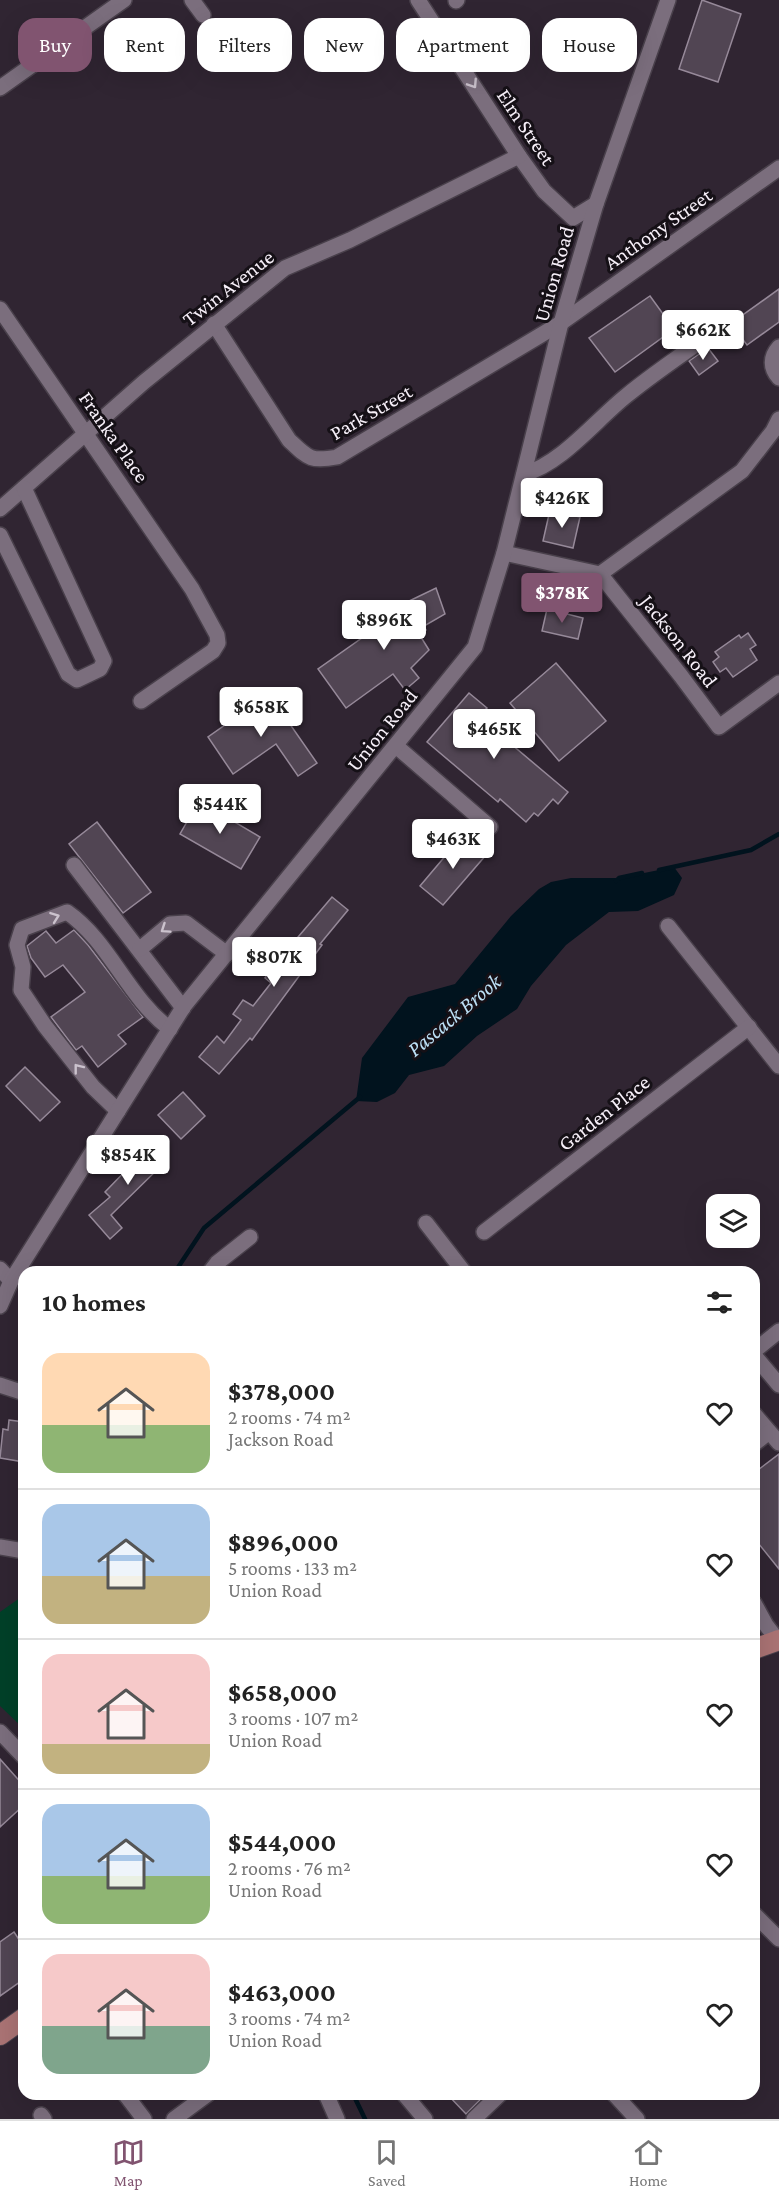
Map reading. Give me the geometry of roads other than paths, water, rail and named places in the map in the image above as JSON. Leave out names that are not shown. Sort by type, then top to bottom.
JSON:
[{"type":"main road","points":[[760,1647],[778,1641]]},
{"type":"main road","points":[[0,2035],[18,2022]]},
{"type":"street","points":[[0,88],[124,0]]},
{"type":"street","points":[[192,0],[203,15]]},
{"type":"street","name":"Elm Street","points":[[418,0],[544,191],[573,218],[596,204]]},
{"type":"street","name":"Union Road","points":[[20,1266],[183,1008],[476,647],[504,553],[561,324],[596,204],[668,0]]},
{"type":"street","name":"Twin Avenue","points":[[0,509],[214,324],[285,268],[350,240],[519,156]]},
{"type":"street","name":"Anthony Street","points":[[561,324],[779,168]]},
{"type":"street","name":"Franka Place","points":[[0,309],[192,588],[218,635],[218,643],[213,651],[141,701]]},
{"type":"street","points":[[524,474],[538,470],[555,459],[626,396],[731,320]]},
{"type":"street","name":"Park Street","points":[[214,324],[289,440],[303,453],[318,460],[337,457],[561,324]]},
{"type":"street","points":[[779,347],[773,356],[772,363],[773,370],[779,378]]},
{"type":"street","points":[[504,553],[600,574],[742,471],[773,431],[779,419]]},
{"type":"street","points":[[0,535],[68,674],[77,680],[100,669],[104,661],[24,488]]},
{"type":"street","name":"Jackson Road","points":[[600,574],[719,727],[779,683]]},
{"type":"street","points":[[396,746],[490,827]]},
{"type":"street","points":[[74,865],[183,1008]]},
{"type":"street","points":[[118,1110],[93,1087],[45,1026],[21,990],[23,967],[17,945],[22,929],[67,912],[85,924],[135,995],[170,1029]]},
{"type":"street","points":[[140,949],[170,924],[186,924],[227,954]]},
{"type":"street","points":[[668,926],[779,1066]]},
{"type":"street","name":"Garden Place","points":[[484,1232],[749,1027]]},
{"type":"street","points":[[426,1223],[459,1266]]},
{"type":"street","points":[[215,1266],[250,1237]]},
{"type":"street","points":[[0,1269],[11,1281]]},
{"type":"street","name":"Union Road","points":[[0,1306],[18,1270]]},
{"type":"street","points":[[760,1348],[779,1331]]},
{"type":"street","points":[[760,1361],[779,1385]]},
{"type":"street","points":[[0,1385],[18,1391]]},
{"type":"street","points":[[760,1421],[774,1438]]},
{"type":"street","points":[[0,1547],[18,1550]]},
{"type":"street","points":[[760,1614],[778,1641]]},
{"type":"street","points":[[0,1732],[18,1751]]},
{"type":"street","points":[[760,1920],[779,1939]]},
{"type":"street","points":[[130,2100],[144,2119]]},
{"type":"street","points":[[174,2119],[200,2100]]},
{"type":"street","points":[[329,2100],[337,2119]]},
{"type":"street","points":[[409,2100],[425,2119]]},
{"type":"street","points":[[474,2119],[494,2100]]},
{"type":"street","points":[[620,2100],[637,2119]]},
{"type":"water","points":[[674,867],[682,878],[674,895],[638,911],[609,912],[566,945],[531,986],[517,1009],[477,1036],[444,1066],[409,1075],[395,1093],[377,1102],[356,1101],[362,1058],[408,997],[455,984],[511,916],[539,889],[551,882],[571,878],[619,878]]},
{"type":"waterway","name":"Pascack Brook","points":[[659,870],[751,850],[779,834]]},
{"type":"waterway","name":"Pascack Brook","points":[[616,881],[619,878],[642,873]]},
{"type":"waterway","name":"Pascack Brook","points":[[179,1266],[204,1228],[360,1097]]},
{"type":"waterway","name":"Pascack Brook","points":[[356,2100],[365,2119]]}]
